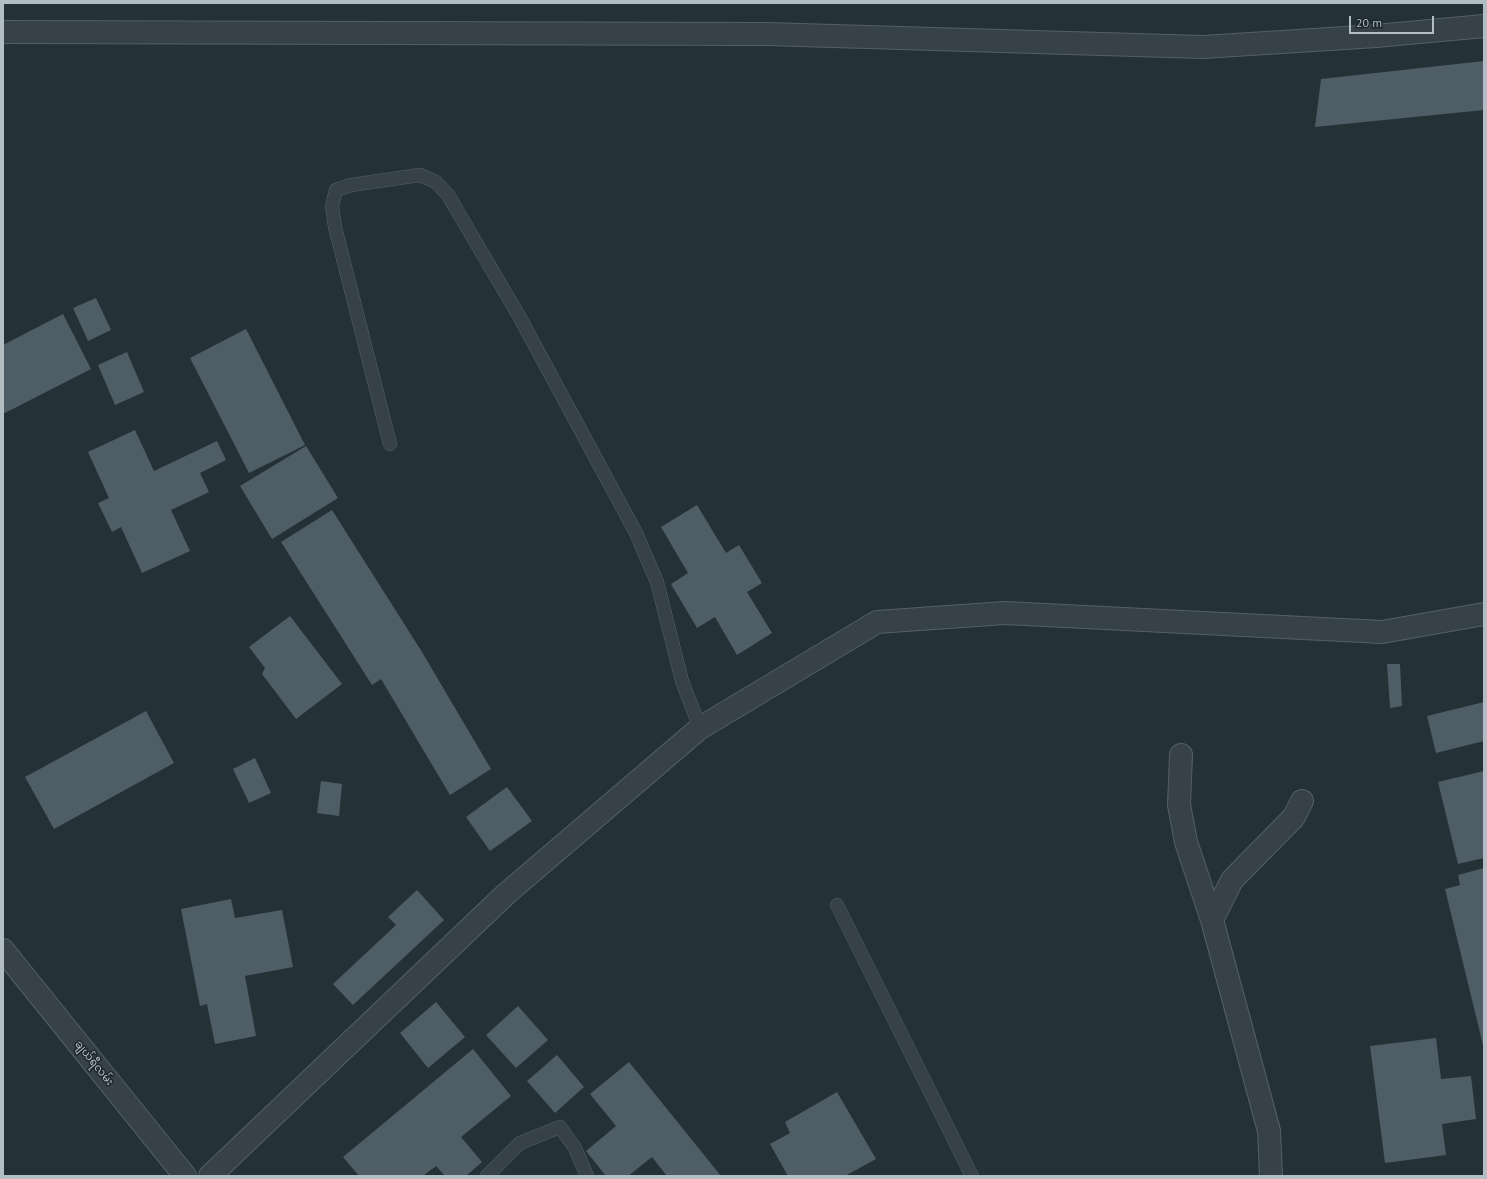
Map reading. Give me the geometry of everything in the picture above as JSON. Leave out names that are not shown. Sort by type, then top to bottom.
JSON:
[{"type":"street","points":[[3,32],[766,34],[1203,47],[1376,36],[1484,26]]},
{"type":"street","points":[[210,1176],[506,894],[700,728],[877,622],[1005,614],[1382,632],[1484,614]]},
{"type":"street","points":[[1181,755],[1179,805],[1186,842],[1212,920],[1268,1131],[1271,1176]]},
{"type":"street","points":[[1212,920],[1232,880],[1294,817],[1302,801]]},
{"type":"street","name":"ချယ်ရီလမ်း","points":[[3,950],[186,1176]]},
{"type":"lane","points":[[390,444],[335,227],[332,206],[336,190],[351,185],[420,175],[436,182],[448,195],[519,316],[636,533],[657,582],[682,681],[700,728]]},
{"type":"lane","points":[[837,905],[972,1176]]},
{"type":"lane","points":[[487,1176],[520,1143],[560,1127],[575,1148],[587,1176]]},
{"type":"building","points":[[1484,61],[1484,110],[1315,127],[1321,79]]},
{"type":"building","points":[[96,298],[111,330],[88,341],[73,308]]},
{"type":"building","points":[[63,314],[91,369],[3,414],[3,345]]},
{"type":"building","points":[[246,329],[305,445],[249,473],[190,358]]},
{"type":"building","points":[[127,352],[144,392],[115,405],[98,365]]},
{"type":"building","points":[[135,430],[154,471],[217,441],[226,460],[200,473],[209,492],[171,510],[190,551],[142,573],[121,527],[112,532],[98,503],[109,498],[88,452]]},
{"type":"building","points":[[306,446],[338,498],[272,539],[240,486]]},
{"type":"building","points":[[697,505],[726,553],[739,545],[762,583],[747,592],[772,633],[737,655],[715,617],[697,628],[671,584],[688,573],[661,527]]},
{"type":"building","points":[[332,510],[422,652],[491,769],[450,795],[381,679],[372,685],[281,542]]},
{"type":"building","points":[[290,616],[342,684],[296,719],[262,674],[265,668],[249,647]]},
{"type":"building","points":[[1387,664],[1400,664],[1402,706],[1390,708]]},
{"type":"building","points":[[1484,702],[1484,741],[1436,753],[1427,716]]},
{"type":"building","points":[[146,711],[174,763],[54,829],[25,777]]},
{"type":"building","points":[[255,758],[271,793],[249,803],[233,769]]},
{"type":"building","points":[[1484,771],[1484,858],[1458,864],[1438,782]]},
{"type":"building","points":[[321,781],[342,784],[339,816],[317,813]]},
{"type":"building","points":[[507,787],[532,821],[490,851],[466,817]]},
{"type":"building","points":[[1484,868],[1483,1045],[1445,889],[1460,885],[1458,875]]},
{"type":"building","points":[[417,890],[444,920],[353,1005],[333,984],[396,925],[388,917]]},
{"type":"building","points":[[231,899],[235,918],[282,910],[293,967],[245,976],[256,1036],[215,1044],[207,1004],[200,1006],[181,909]]},
{"type":"building","points":[[436,1002],[465,1037],[428,1068],[400,1033]]},
{"type":"building","points":[[518,1006],[548,1040],[516,1068],[486,1035]]},
{"type":"building","points":[[1436,1038],[1441,1079],[1471,1076],[1476,1119],[1442,1124],[1446,1155],[1385,1163],[1370,1046]]},
{"type":"building","points":[[473,1049],[511,1096],[461,1137],[482,1162],[466,1176],[445,1176],[436,1166],[423,1176],[359,1176],[343,1157]]},
{"type":"building","points":[[557,1055],[584,1087],[555,1113],[527,1081]]},
{"type":"building","points":[[629,1062],[721,1176],[667,1176],[652,1157],[628,1176],[606,1176],[586,1151],[616,1126],[590,1094]]},
{"type":"building","points":[[837,1092],[876,1159],[845,1176],[788,1176],[770,1144],[790,1133],[785,1122]]}]
